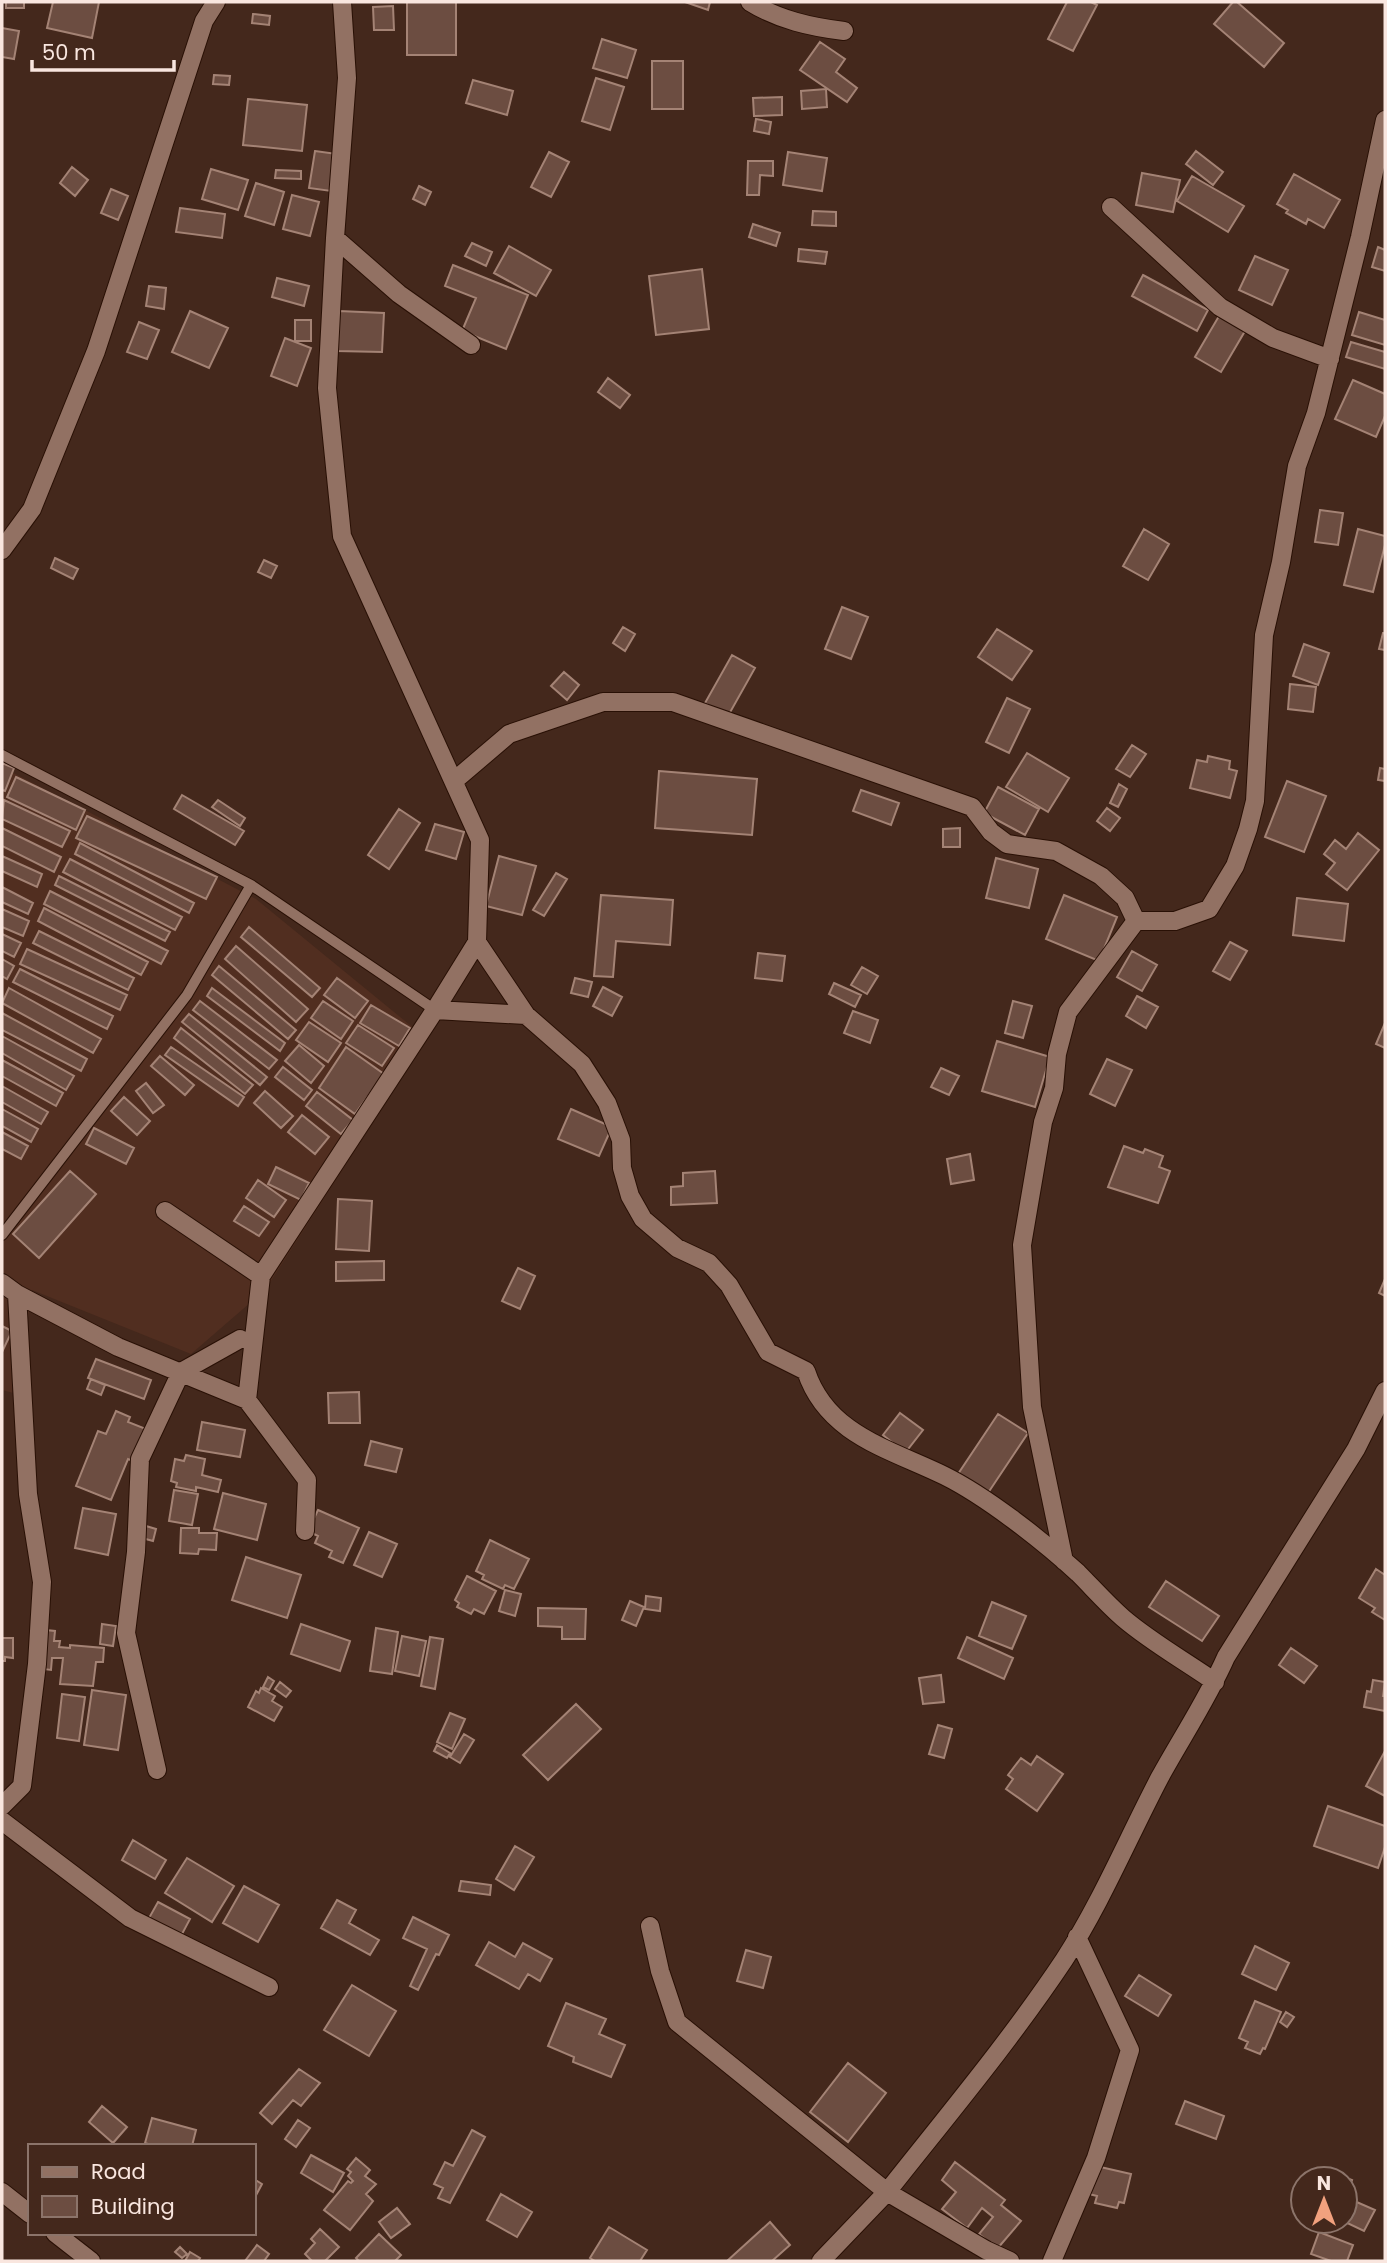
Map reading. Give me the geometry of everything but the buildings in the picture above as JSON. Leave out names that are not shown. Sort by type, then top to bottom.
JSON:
[{"type":"street","points":[[2,550],[32,509],[96,351],[204,21],[216,2]]},
{"type":"street","points":[[247,1400],[261,1276],[477,942],[480,840],[342,536],[327,388],[347,78],[342,2]]},
{"type":"street","points":[[750,2],[767,13],[813,27],[845,32]]},
{"type":"street","points":[[1136,921],[1175,921],[1209,909],[1235,866],[1244,841],[1255,801],[1264,635],[1281,562],[1297,466],[1316,413],[1330,359],[1385,120]]},
{"type":"street","points":[[1111,207],[1220,307],[1273,338],[1330,359]]},
{"type":"street","points":[[335,238],[399,293],[471,345]]},
{"type":"street","points":[[454,781],[509,734],[603,702],[673,702],[972,807],[991,832],[1007,844],[1056,851],[1101,876],[1125,898],[1136,921]]},
{"type":"street","points":[[1064,1561],[1032,1407],[1023,1245],[1043,1122],[1054,1088],[1057,1054],[1068,1012],[1136,921]]},
{"type":"street","points":[[477,942],[526,1015],[582,1064],[607,1103],[621,1140],[622,1168],[629,1196],[643,1219],[677,1248],[709,1263],[729,1284],[768,1352],[806,1371],[812,1390],[847,1429],[885,1451],[945,1476],[984,1500],[1064,1561],[1124,1619],[1215,1682]]},
{"type":"street","points":[[435,1010],[526,1015]]},
{"type":"street","points":[[165,1211],[261,1276]]},
{"type":"street","points":[[9,1289],[118,1347],[247,1400],[307,1480],[305,1531]]},
{"type":"street","points":[[2,1806],[22,1786],[37,1664],[42,1582],[28,1494],[9,1289]]},
{"type":"street","points":[[157,1770],[126,1633],[136,1552],[140,1459],[180,1372],[240,1339]]},
{"type":"street","points":[[821,2261],[887,2192],[1063,1962],[1226,1657],[1356,1450],[1385,1391]]},
{"type":"street","points":[[2,1821],[130,1918],[270,1987]]},
{"type":"street","points":[[650,1926],[660,1971],[677,2022],[887,2192],[985,2250],[1010,2261]]},
{"type":"street","points":[[1052,2261],[1096,2158],[1130,2050],[1077,1937]]},
{"type":"street","points":[[2,2192],[28,2212]]},
{"type":"street","points":[[58,2235],[91,2261]]},
{"type":"lane","points":[[2,755],[251,885],[435,1010]]},
{"type":"lane","points":[[2,1235],[187,995],[251,885]]},
{"type":"shaded area","points":[[2,767],[256,899],[427,1039],[265,1290],[191,1354],[32,1290],[17,1394],[2,1390]]}]
